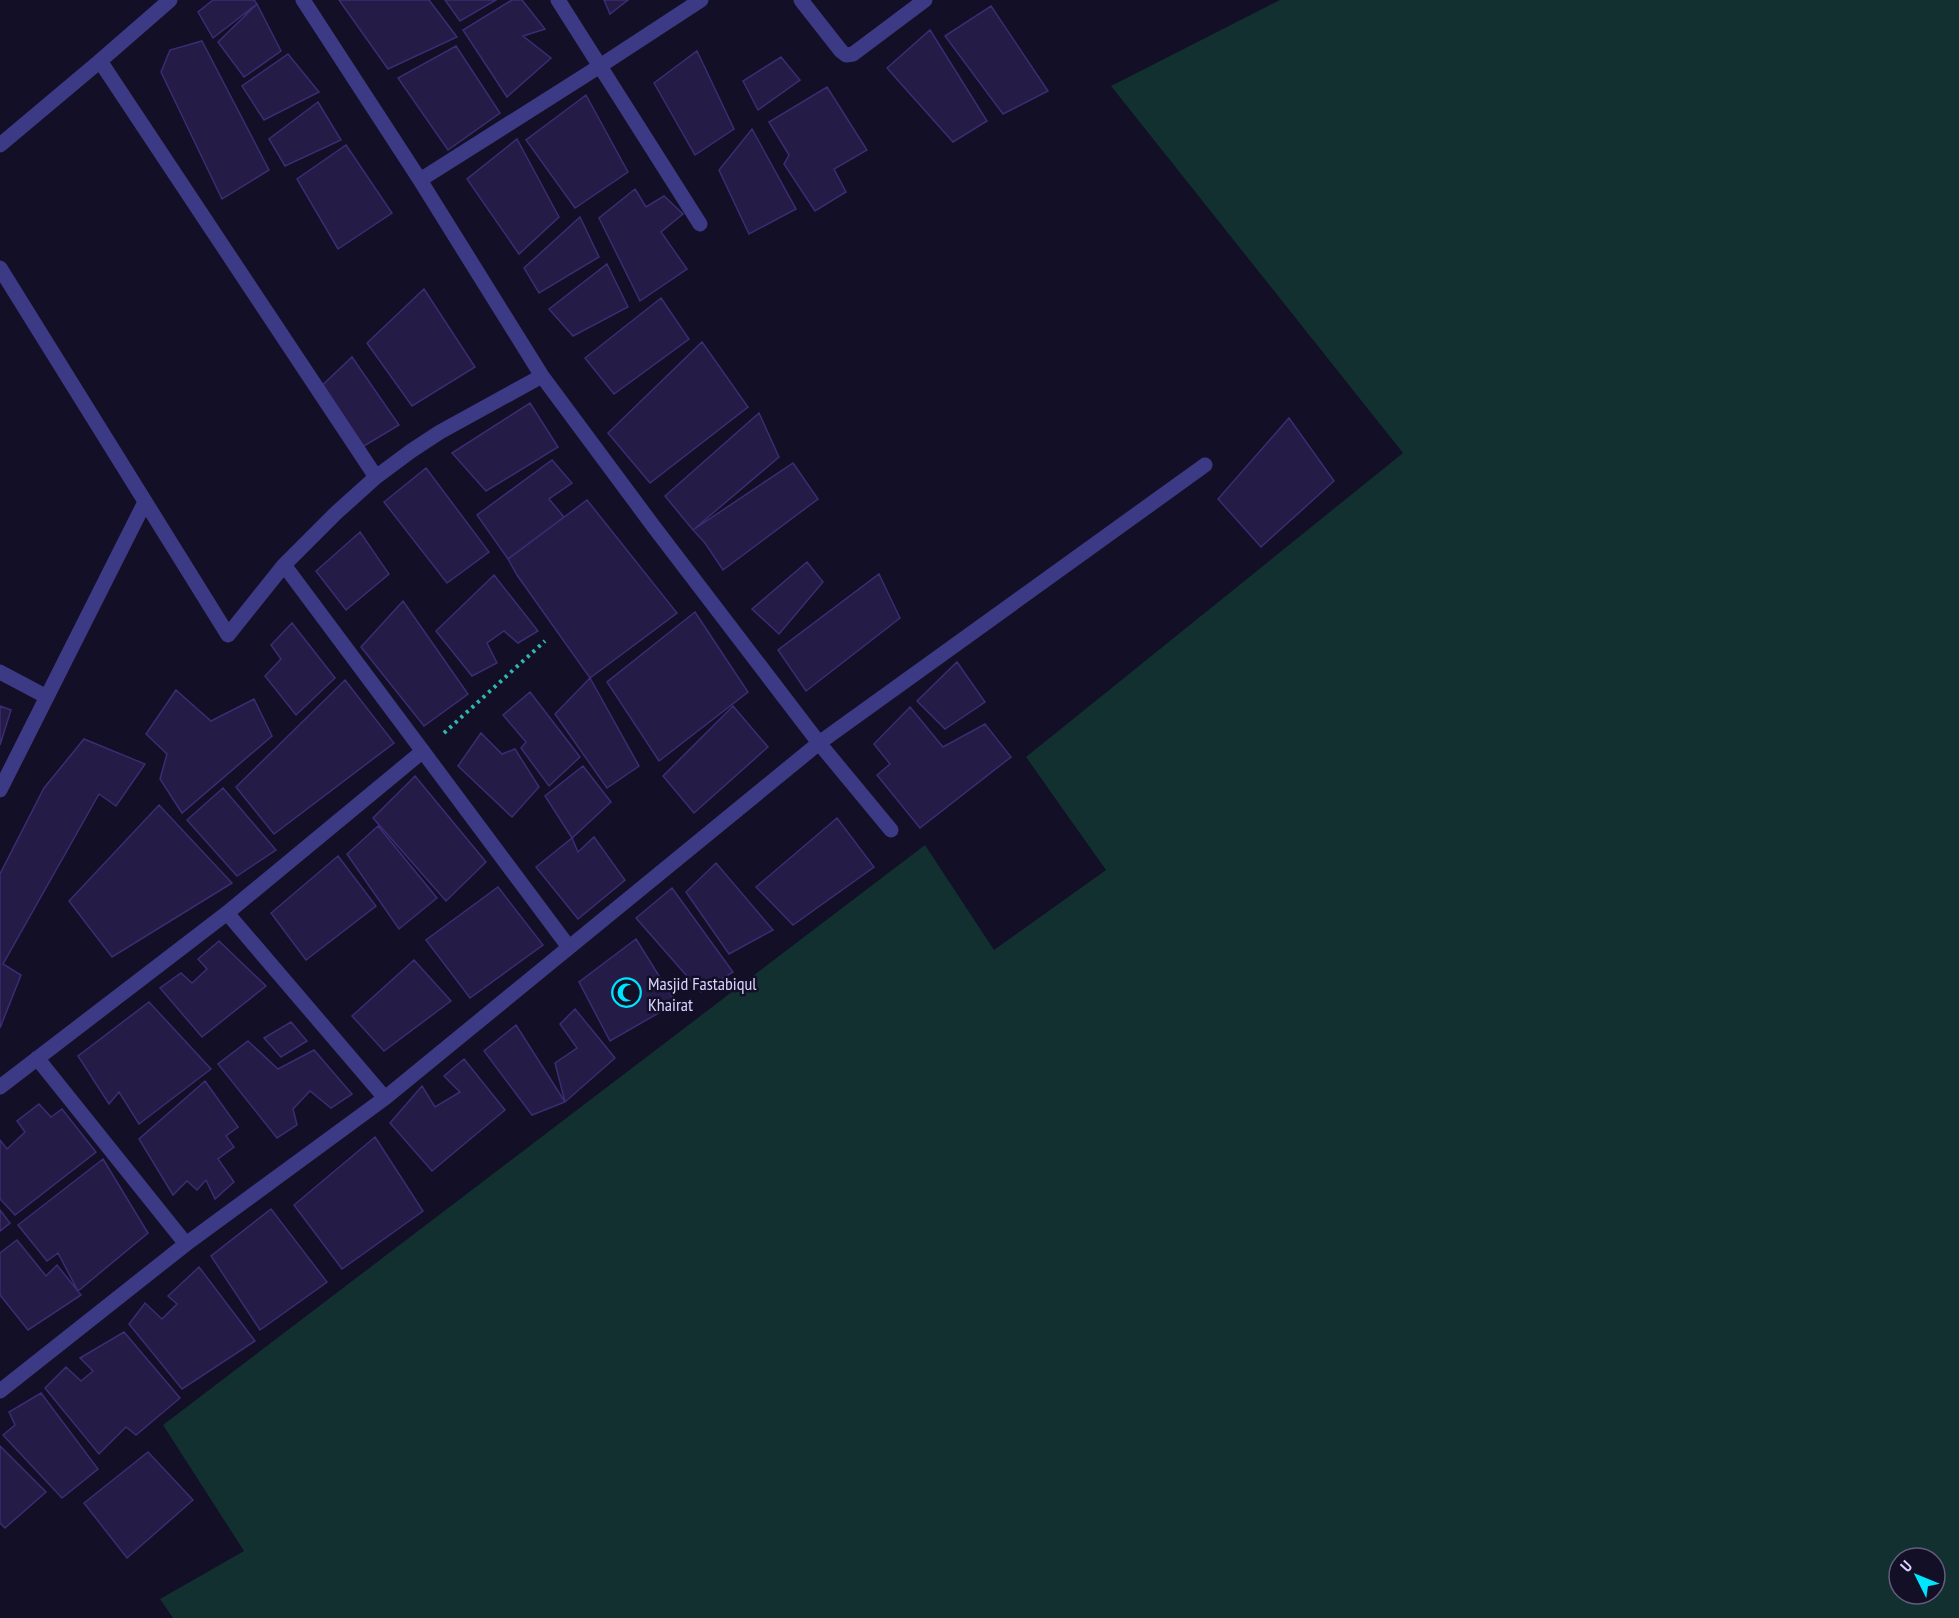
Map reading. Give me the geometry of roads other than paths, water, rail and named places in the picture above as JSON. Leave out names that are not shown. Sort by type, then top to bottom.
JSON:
[{"type":"street","points":[[0,145],[170,0]]},
{"type":"street","points":[[303,0],[420,180],[542,376],[819,743],[891,830]]},
{"type":"street","points":[[558,0],[700,224]]},
{"type":"street","points":[[420,180],[701,0]]},
{"type":"street","points":[[801,0],[846,55],[853,54],[925,0]]},
{"type":"street","points":[[100,61],[376,477]]},
{"type":"street","points":[[0,268],[228,635],[284,565],[376,477],[440,432],[542,376]]},
{"type":"street","points":[[0,1391],[186,1244],[384,1098],[819,743],[1204,465]]},
{"type":"street","points":[[0,790],[145,502]]},
{"type":"street","points":[[284,565],[568,946]]},
{"type":"street","points":[[0,672],[47,697]]},
{"type":"street","points":[[3,1080],[37,1058],[227,913],[423,751]]},
{"type":"street","points":[[227,913],[384,1098]]},
{"type":"street","points":[[37,1058],[186,1244]]},
{"type":"place","name":"Masjid Fastabiqul Khairat","points":[[627,993]]}]
